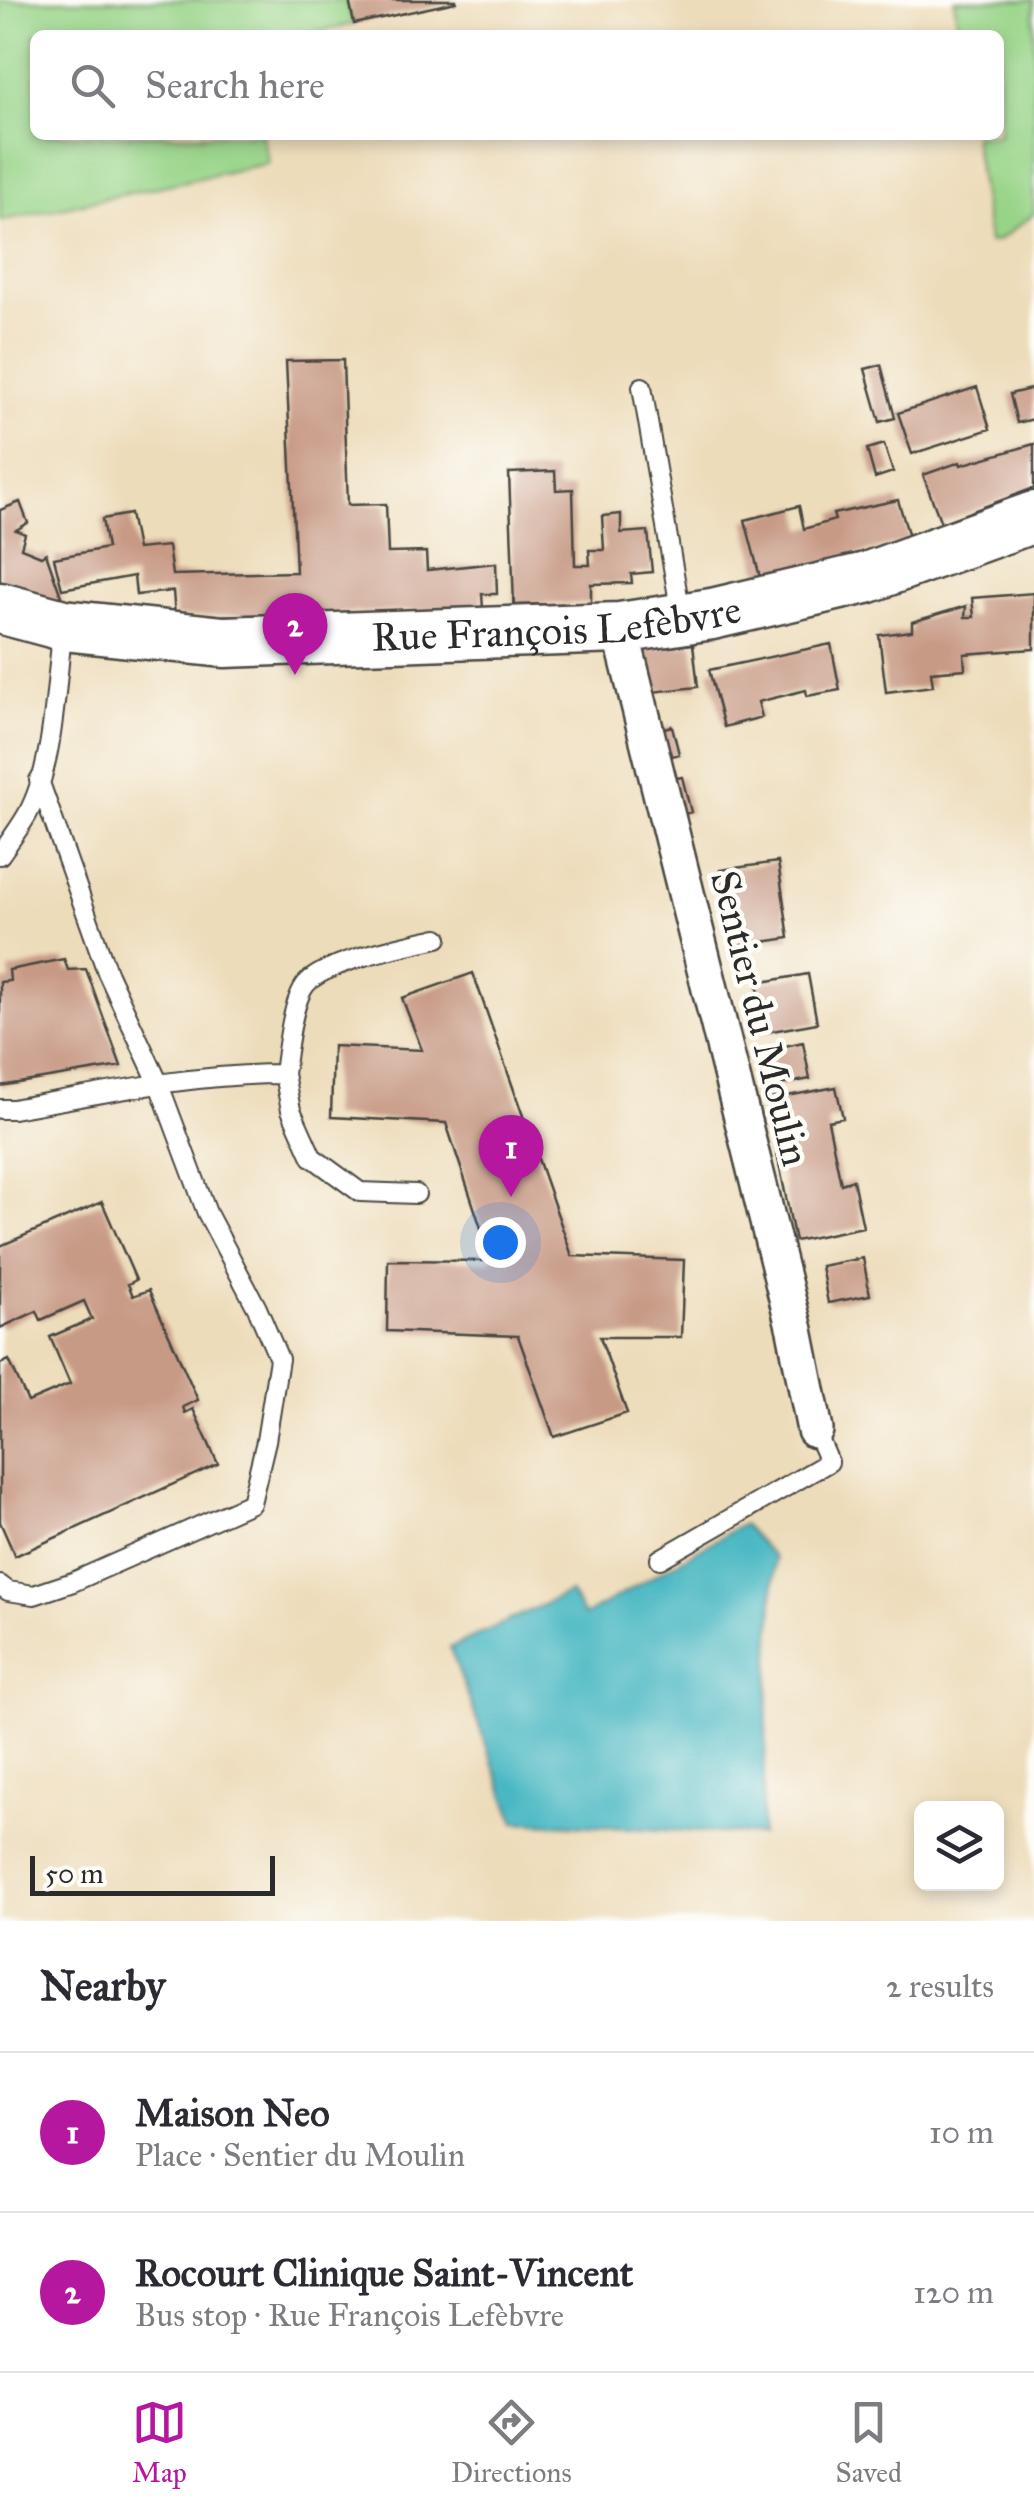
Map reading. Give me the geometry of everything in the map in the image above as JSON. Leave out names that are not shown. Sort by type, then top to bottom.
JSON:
[{"type":"main road","name":"Rue François Lefèbvre","points":[[0,608],[63,625],[224,642],[620,628],[682,620],[866,578],[1034,517]]},
{"type":"street","name":"Sentier du Moulin","points":[[620,628],[795,1330],[815,1430]]},
{"type":"lane","points":[[642,387],[682,620]]},
{"type":"lane","points":[[0,855],[28,812],[39,780],[50,733],[63,625]]},
{"type":"lane","points":[[0,1586],[8,1591],[34,1594],[73,1582],[251,1503],[279,1360],[207,1212],[158,1082],[108,972],[39,780]]},
{"type":"lane","points":[[416,1194],[360,1192],[312,1158],[291,1110],[284,1074],[304,986],[319,973],[360,958],[438,938]]},
{"type":"lane","points":[[0,1109],[13,1110],[158,1082],[235,1074],[284,1074]]},
{"type":"lane","points":[[660,1559],[829,1462],[815,1430]]},
{"type":"green space","points":[[0,0],[344,0],[354,24],[326,30],[30,30],[30,140],[263,140],[269,163],[0,221]]},
{"type":"green space","points":[[954,0],[1034,0],[1034,214],[989,243],[974,140],[1004,140],[1004,30],[958,30]]},
{"type":"water","points":[[743,1524],[775,1559],[761,1835],[515,1822],[450,1648],[570,1592],[584,1616]]},
{"type":"building","points":[[349,0],[456,0],[456,2],[354,24]]},
{"type":"building","points":[[343,360],[348,505],[386,504],[388,553],[426,552],[427,570],[496,563],[497,594],[482,594],[483,609],[175,617],[173,591],[136,595],[134,576],[62,589],[54,558],[107,548],[102,519],[130,514],[137,549],[168,546],[172,575],[296,572],[286,361]]},
{"type":"building","points":[[881,365],[895,418],[880,422],[865,369]]},
{"type":"building","points":[[977,387],[990,429],[912,454],[898,413]]},
{"type":"building","points":[[1034,388],[1034,419],[1017,423],[1010,394]]},
{"type":"building","points":[[884,444],[893,472],[875,478],[867,449]]},
{"type":"building","points":[[1034,444],[1034,488],[941,523],[923,475]]},
{"type":"building","points":[[555,471],[556,490],[573,489],[575,565],[590,565],[589,550],[604,550],[602,516],[621,514],[621,533],[648,531],[652,572],[631,574],[632,583],[591,584],[591,603],[514,605],[509,473]]},
{"type":"building","points":[[898,500],[910,540],[761,581],[745,520],[799,506],[804,529],[835,520],[833,514]]},
{"type":"building","points":[[20,502],[28,523],[16,530],[25,534],[21,548],[41,556],[46,553],[64,605],[0,587],[0,510]]},
{"type":"building","points":[[1034,593],[1034,649],[964,654],[965,669],[931,672],[933,686],[886,692],[879,635],[912,631],[912,622],[966,606],[965,617],[974,617],[972,598]]},
{"type":"building","points":[[693,644],[698,687],[643,693],[636,651]]},
{"type":"building","points":[[831,644],[840,690],[807,696],[806,690],[758,702],[762,717],[724,727],[709,670]]},
{"type":"building","points":[[672,726],[679,754],[661,759],[653,731]]},
{"type":"building","points":[[682,777],[691,812],[676,816],[667,780]]},
{"type":"building","points":[[778,862],[789,938],[730,947],[720,870]]},
{"type":"building","points":[[64,959],[68,970],[86,969],[121,1066],[0,1086],[0,982],[10,981],[9,970]]},
{"type":"building","points":[[473,973],[572,1256],[684,1260],[681,1337],[600,1337],[627,1413],[554,1437],[518,1336],[387,1331],[388,1260],[492,1261],[446,1123],[331,1117],[333,1046],[422,1050],[402,998]]},
{"type":"building","points":[[808,974],[817,1023],[761,1033],[757,983]]},
{"type":"building","points":[[803,1042],[810,1079],[764,1088],[758,1052]]},
{"type":"building","points":[[836,1087],[843,1118],[828,1121],[841,1184],[853,1180],[863,1227],[795,1241],[766,1100]]},
{"type":"building","points":[[102,1202],[136,1280],[128,1284],[133,1296],[149,1290],[198,1400],[183,1407],[185,1413],[193,1409],[218,1464],[15,1556],[0,1522],[0,1364],[9,1360],[28,1402],[70,1384],[50,1337],[92,1319],[84,1301],[41,1320],[37,1311],[0,1328],[0,1246]]},
{"type":"building","points":[[863,1258],[870,1295],[828,1303],[821,1266]]},
{"type":"place","name":"Rocourt Clinique Saint-Vincent","points":[[295,675]]},
{"type":"place","name":"Maison Neo","points":[[511,1197]]}]
